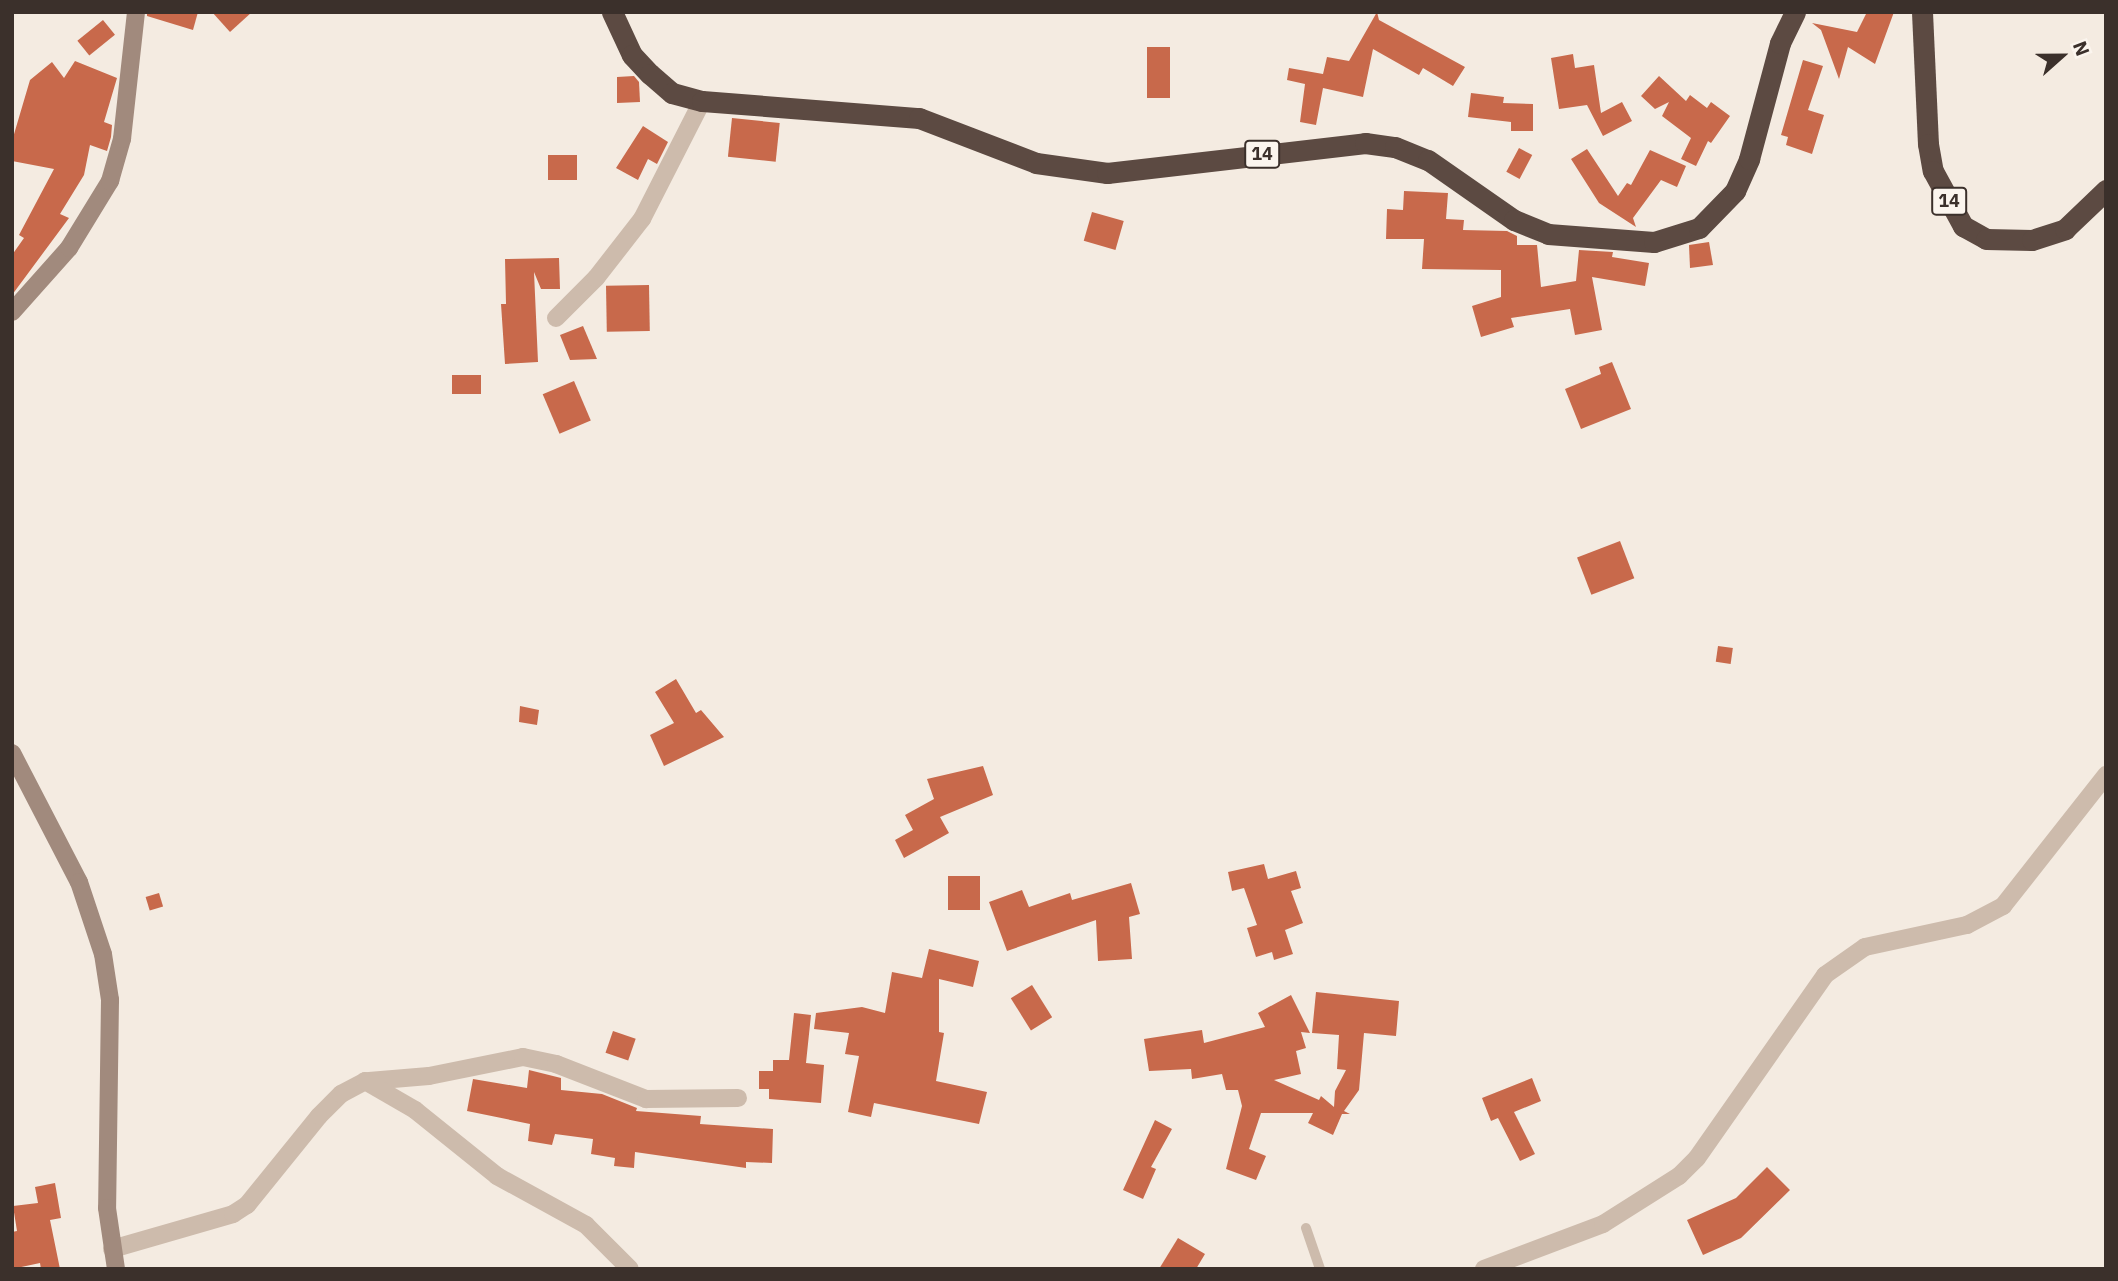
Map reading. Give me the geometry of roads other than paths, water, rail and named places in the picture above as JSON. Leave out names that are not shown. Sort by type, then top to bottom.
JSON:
[{"type":"highway","name":"14","points":[[612,12],[632,55],[650,74],[672,93],[702,101],[919,118],[1036,163],[1084,172],[1184,167],[1301,148],[1375,144],[1428,160],[1514,220],[1548,234],[1654,242],[1699,228],[1735,191],[1749,159],[1780,43],[1795,12]]},
{"type":"highway","name":"14","points":[[1922,12],[1933,170],[1964,226],[1986,239],[2032,240],[2064,229],[2106,190]]},
{"type":"main road","points":[[12,313],[76,239],[110,181],[122,139],[136,12]]},
{"type":"main road","points":[[12,753],[79,882],[103,954],[110,1000],[107,1208],[116,1269]]},
{"type":"street","points":[[556,318],[596,278],[642,219],[702,101]]},
{"type":"street","points":[[1484,1269],[1603,1224],[1679,1176],[1696,1158],[1825,975],[1865,947],[1967,925],[2003,906],[2106,775]]},
{"type":"street","points":[[112,1249],[233,1214],[247,1205],[319,1116],[341,1094],[365,1081],[429,1076],[523,1057],[556,1064],[646,1099],[738,1098]]},
{"type":"street","points":[[365,1081],[415,1110],[497,1176],[586,1225],[630,1269]]},
{"type":"lane","points":[[1306,1228],[1320,1269]]}]
